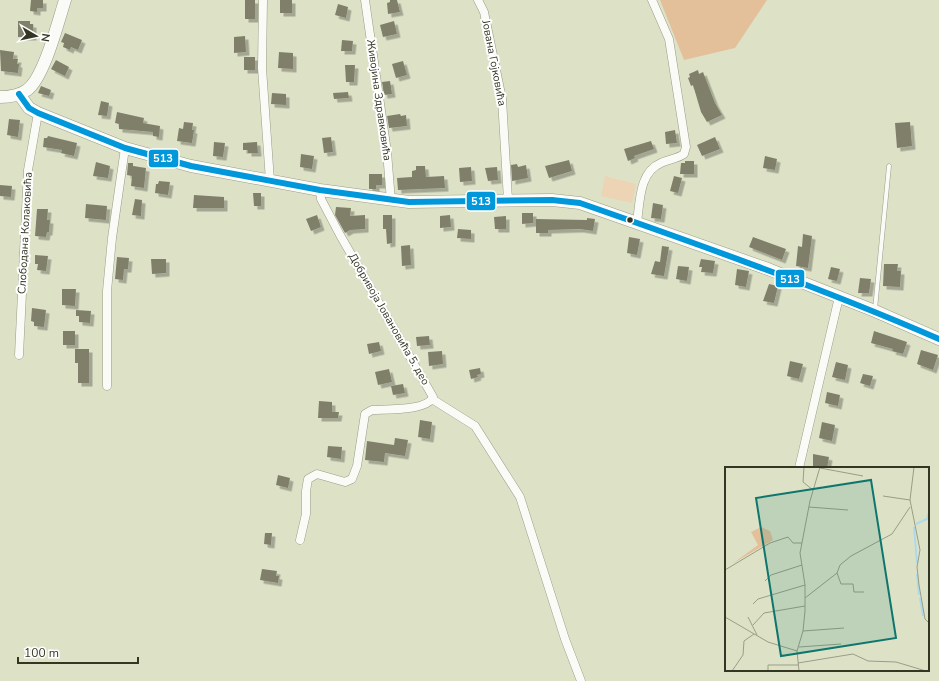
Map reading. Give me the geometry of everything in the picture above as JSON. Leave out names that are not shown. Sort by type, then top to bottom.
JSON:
[{"type":"street","points":[[0,97],[19,94],[27,90],[39,76],[65,0]]},
{"type":"street","points":[[263,0],[262,68],[270,181]]},
{"type":"street","name":"Живојина Здравковића","points":[[365,0],[387,152],[391,201]]},
{"type":"street","name":"Јована Гојковића","points":[[478,0],[484,12],[502,99],[508,200]]},
{"type":"street","points":[[637,222],[645,179],[648,171],[661,162],[677,159],[684,154],[686,147],[669,39],[652,0]]},
{"type":"street","points":[[19,94],[29,108],[38,113],[125,148],[192,166],[320,190],[391,201],[434,203],[508,200],[571,201],[637,222],[768,269],[937,336]]},
{"type":"street","name":"Слободана Колаковића","points":[[19,355],[28,170],[38,113]]},
{"type":"street","points":[[107,386],[107,291],[112,238],[125,148]]},
{"type":"street","name":"Добривоја Јовановића 5. део","points":[[300,540],[306,514],[306,492],[308,479],[317,474],[345,482],[352,480],[357,466],[365,414],[372,410],[419,407],[425,405],[432,399],[432,393],[336,230],[321,199],[320,190]]},
{"type":"street","points":[[800,467],[839,297]]},
{"type":"street","points":[[432,399],[476,426],[520,497],[564,639],[581,681]]},
{"type":"lane","points":[[875,311],[889,166]]},
{"type":"shaded area","points":[[660,0],[767,0],[735,48],[684,60]]},
{"type":"shaded area","points":[[605,176],[636,184],[632,203],[601,196]]},
{"type":"building","points":[[31,0],[43,0],[43,8],[37,8],[37,12],[30,11]]},
{"type":"building","points":[[245,0],[255,0],[255,19],[245,19]]},
{"type":"building","points":[[280,0],[292,0],[292,13],[280,13]]},
{"type":"building","points":[[390,0],[397,0],[400,12],[388,14],[387,3],[390,2]]},
{"type":"building","points":[[338,4],[348,7],[346,18],[335,15]]},
{"type":"building","points":[[18,21],[30,21],[30,24],[33,24],[33,37],[18,37]]},
{"type":"building","points":[[394,21],[397,34],[383,37],[380,25]]},
{"type":"building","points":[[65,33],[82,40],[78,50],[71,47],[70,50],[63,47],[64,43],[61,42]]},
{"type":"building","points":[[245,36],[246,52],[234,53],[234,37]]},
{"type":"building","points":[[342,40],[353,41],[352,51],[341,51]]},
{"type":"building","points":[[0,50],[14,52],[13,59],[18,59],[17,64],[19,64],[18,73],[1,71]]},
{"type":"building","points":[[279,52],[293,53],[293,69],[278,68]]},
{"type":"building","points":[[244,57],[255,57],[255,70],[244,70]]},
{"type":"building","points":[[56,60],[69,67],[65,76],[51,69]]},
{"type":"building","points":[[403,61],[407,75],[396,78],[392,64]]},
{"type":"building","points":[[345,65],[355,65],[354,82],[346,82]]},
{"type":"building","points":[[698,70],[699,74],[703,72],[715,103],[722,115],[707,122],[701,112],[693,85],[691,86],[688,78],[690,77],[689,74]]},
{"type":"building","points":[[390,81],[392,94],[384,95],[382,82]]},
{"type":"building","points":[[41,86],[51,90],[49,96],[38,93]]},
{"type":"building","points":[[348,92],[349,98],[334,99],[333,93]]},
{"type":"building","points":[[272,93],[286,94],[286,105],[271,104]]},
{"type":"building","points":[[101,101],[109,103],[107,116],[98,115]]},
{"type":"building","points":[[117,112],[144,118],[143,123],[160,126],[159,137],[153,136],[153,132],[119,129],[119,124],[115,123]]},
{"type":"building","points":[[400,114],[401,116],[406,115],[407,126],[389,128],[387,116]]},
{"type":"building","points":[[9,119],[20,120],[18,137],[7,135]]},
{"type":"building","points":[[184,122],[193,123],[192,130],[194,130],[192,143],[177,141],[179,128],[183,129]]},
{"type":"building","points":[[910,122],[912,146],[897,148],[895,123]]},
{"type":"building","points":[[675,130],[677,143],[666,144],[665,132]]},
{"type":"building","points":[[48,136],[77,143],[74,156],[61,153],[62,150],[43,147],[44,138],[47,138]]},
{"type":"building","points":[[331,137],[333,152],[324,153],[322,138]]},
{"type":"building","points":[[715,137],[720,149],[702,156],[697,145]]},
{"type":"building","points":[[651,141],[654,149],[634,156],[635,158],[628,161],[624,149]]},
{"type":"building","points":[[214,142],[225,143],[223,157],[213,156]]},
{"type":"building","points":[[257,142],[258,153],[248,153],[248,150],[243,150],[243,143]]},
{"type":"building","points":[[301,154],[314,156],[312,169],[300,167]]},
{"type":"building","points":[[765,156],[777,159],[775,170],[763,168]]},
{"type":"building","points":[[569,160],[572,171],[549,178],[545,166]]},
{"type":"building","points":[[685,161],[694,161],[694,174],[680,174],[681,163],[685,163]]},
{"type":"building","points":[[96,162],[110,166],[108,178],[93,176]]},
{"type":"building","points":[[128,163],[133,163],[133,166],[146,168],[144,188],[131,186],[132,176],[127,175]]},
{"type":"building","points":[[517,164],[518,167],[526,165],[528,178],[512,181],[511,165]]},
{"type":"building","points":[[416,166],[425,166],[426,177],[444,176],[445,188],[398,190],[397,178],[412,177],[412,171],[416,170]]},
{"type":"building","points":[[471,167],[472,181],[460,182],[459,168]]},
{"type":"building","points":[[497,167],[498,180],[488,181],[485,168]]},
{"type":"building","points":[[369,174],[382,174],[382,185],[376,185],[376,189],[369,189]]},
{"type":"building","points":[[674,176],[682,178],[678,193],[670,191]]},
{"type":"building","points":[[159,181],[170,182],[168,195],[155,193],[156,184],[158,184]]},
{"type":"building","points":[[0,185],[12,186],[11,197],[0,196]]},
{"type":"building","points":[[253,193],[261,193],[261,206],[254,206]]},
{"type":"building","points":[[194,195],[224,197],[224,208],[193,208]]},
{"type":"building","points":[[135,199],[142,200],[141,216],[132,215]]},
{"type":"building","points":[[653,203],[663,205],[661,219],[651,218]]},
{"type":"building","points":[[86,204],[107,206],[106,220],[85,218]]},
{"type":"building","points":[[336,207],[351,208],[350,216],[365,215],[365,229],[350,230],[345,233],[335,215]]},
{"type":"building","points":[[37,209],[48,209],[47,220],[50,220],[49,232],[47,232],[46,237],[35,236]]},
{"type":"building","points":[[522,213],[533,213],[533,223],[522,224]]},
{"type":"building","points":[[317,215],[321,227],[311,231],[306,219]]},
{"type":"building","points":[[383,215],[392,215],[392,243],[387,244],[386,229],[383,229]]},
{"type":"building","points":[[450,215],[451,227],[440,228],[440,216]]},
{"type":"building","points":[[506,216],[506,229],[495,229],[494,217]]},
{"type":"building","points":[[587,218],[595,219],[593,231],[580,229],[548,230],[548,233],[536,233],[536,219],[587,220]]},
{"type":"building","points":[[458,229],[471,230],[471,239],[457,238]]},
{"type":"building","points":[[803,234],[812,236],[808,268],[796,266],[798,246],[802,247]]},
{"type":"building","points":[[629,237],[640,239],[637,255],[627,253]]},
{"type":"building","points":[[753,237],[786,249],[782,260],[749,247]]},
{"type":"building","points":[[410,245],[411,265],[402,266],[401,246]]},
{"type":"building","points":[[662,246],[669,247],[664,276],[651,274],[655,261],[660,262]]},
{"type":"building","points":[[35,255],[48,256],[46,271],[37,270],[38,264],[35,264]]},
{"type":"building","points":[[117,257],[129,258],[128,269],[124,269],[123,280],[115,279]]},
{"type":"building","points":[[151,259],[166,259],[166,273],[152,274]]},
{"type":"building","points":[[701,259],[715,261],[713,273],[701,272],[702,267],[699,267]]},
{"type":"building","points":[[884,264],[898,264],[897,271],[901,271],[900,287],[883,286]]},
{"type":"building","points":[[678,266],[689,267],[687,281],[676,279]]},
{"type":"building","points":[[831,267],[840,269],[837,281],[828,279]]},
{"type":"building","points":[[737,269],[749,271],[746,287],[735,285]]},
{"type":"building","points":[[860,278],[871,279],[869,293],[858,293]]},
{"type":"building","points":[[769,284],[778,286],[774,303],[763,301]]},
{"type":"building","points":[[62,289],[76,289],[75,306],[62,305]]},
{"type":"building","points":[[32,308],[46,310],[44,327],[34,326],[34,322],[31,321]]},
{"type":"building","points":[[76,310],[91,311],[90,323],[79,322],[79,316],[76,316]]},
{"type":"building","points":[[63,331],[75,331],[75,345],[63,345]]},
{"type":"building","points":[[874,331],[907,342],[903,354],[892,351],[893,349],[871,343]]},
{"type":"building","points":[[429,336],[430,345],[417,346],[416,337]]},
{"type":"building","points":[[379,342],[381,351],[369,354],[367,344]]},
{"type":"building","points":[[75,349],[89,349],[89,383],[78,383],[78,363],[75,363]]},
{"type":"building","points":[[921,350],[938,355],[933,370],[917,364]]},
{"type":"building","points":[[442,351],[443,364],[429,366],[428,352]]},
{"type":"building","points":[[790,361],[803,364],[799,379],[787,376]]},
{"type":"building","points":[[836,362],[848,365],[845,380],[832,377]]},
{"type":"building","points":[[480,368],[481,374],[477,375],[478,377],[471,379],[469,370]]},
{"type":"building","points":[[389,369],[392,382],[378,385],[375,372]]},
{"type":"building","points":[[863,374],[873,376],[870,386],[860,383]]},
{"type":"building","points":[[403,384],[405,393],[393,395],[391,386]]},
{"type":"building","points":[[827,392],[840,395],[838,406],[825,403]]},
{"type":"building","points":[[319,401],[332,402],[332,412],[339,412],[338,418],[318,418]]},
{"type":"building","points":[[420,420],[432,422],[430,439],[418,437]]},
{"type":"building","points":[[822,422],[835,425],[832,441],[819,438]]},
{"type":"building","points":[[395,438],[408,440],[405,456],[385,453],[384,462],[365,460],[367,441],[394,445]]},
{"type":"building","points":[[328,446],[342,447],[341,459],[327,457]]},
{"type":"building","points":[[813,454],[829,457],[827,467],[813,467]]},
{"type":"building","points":[[278,475],[290,478],[288,488],[276,485]]},
{"type":"building","points":[[265,533],[272,533],[271,545],[264,544]]},
{"type":"building","points":[[262,569],[277,571],[276,576],[279,576],[278,583],[260,580]]},
{"type":"transit line","name":"513","points":[[19,94],[29,108],[38,113],[125,148],[191,166],[320,190],[409,202],[552,200],[580,203],[761,268],[850,302],[939,339]]}]
